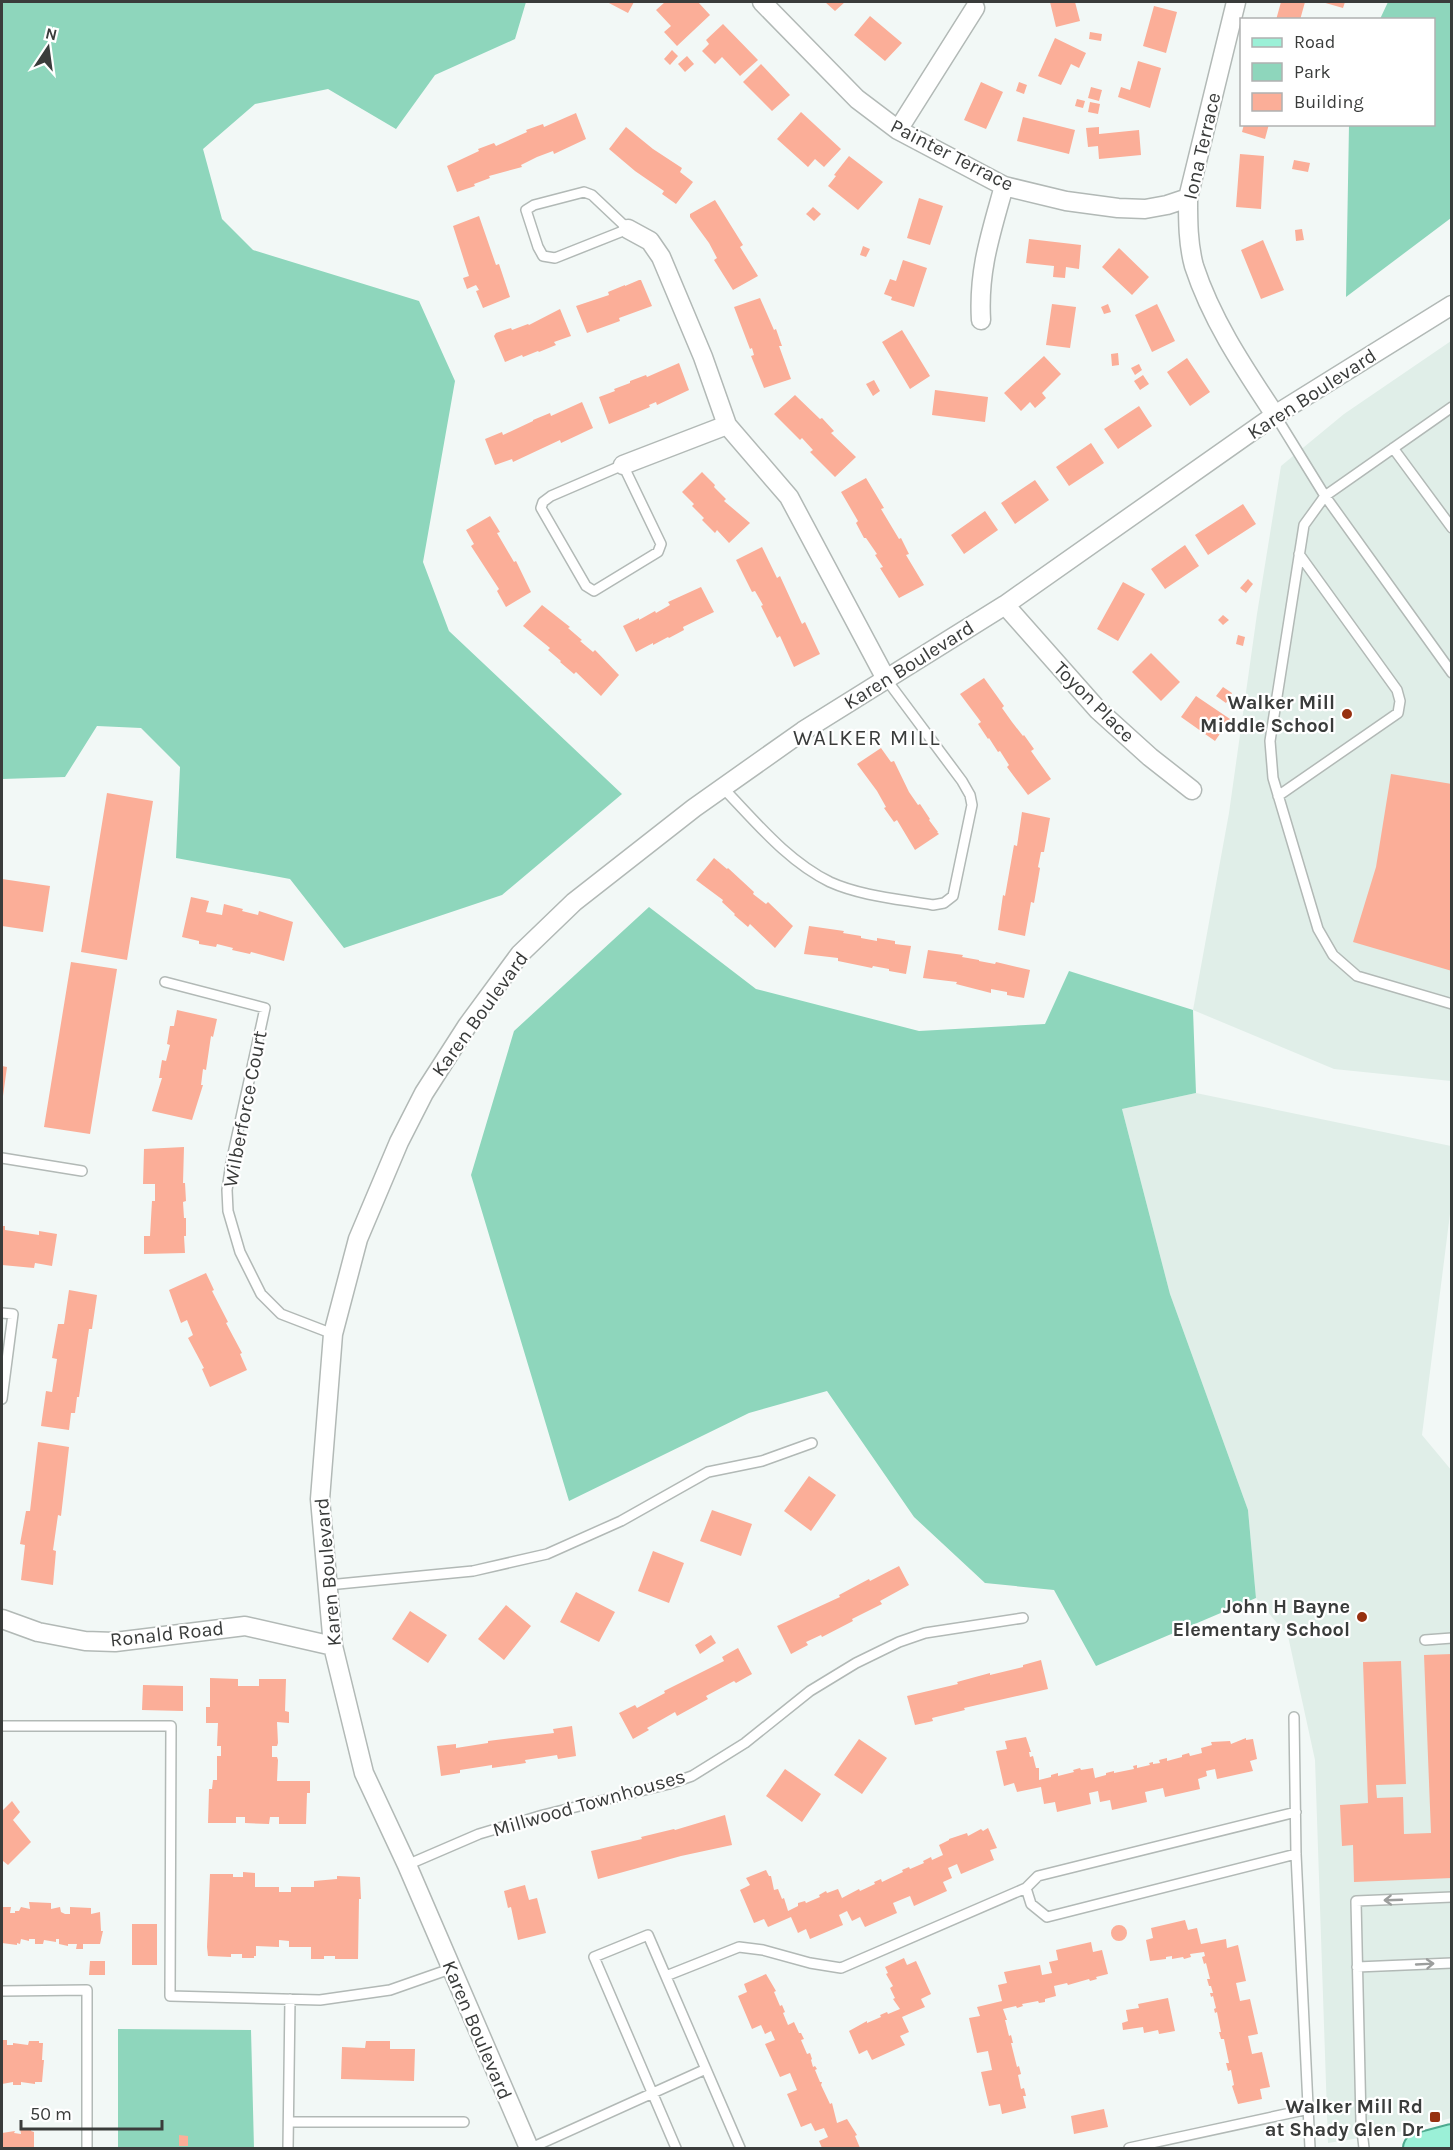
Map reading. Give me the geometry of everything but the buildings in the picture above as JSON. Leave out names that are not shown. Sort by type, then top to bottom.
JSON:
[{"type":"main road","points":[[1418,2148],[1452,2139]]},
{"type":"street","name":"Painter Terrace","points":[[762,2],[857,99],[898,130],[1004,186],[1066,201],[1118,208],[1167,205],[1188,198]]},
{"type":"street","name":"Iona Terrace","points":[[1236,2],[1188,198],[1188,227],[1194,265],[1212,312],[1236,356],[1275,415]]},
{"type":"street","points":[[898,130],[975,8]]},
{"type":"street","points":[[981,320],[980,282],[983,259],[1004,186]]},
{"type":"street","points":[[628,229],[650,241],[661,257],[703,357],[727,426],[789,497],[886,679]]},
{"type":"street","name":"Karen Boulevard","points":[[530,2148],[450,1969],[407,1865],[364,1773],[333,1646],[320,1499],[333,1334],[358,1239],[395,1152],[424,1093],[467,1026],[520,954],[574,902],[723,788],[803,731],[1005,605],[1275,415],[1452,305]]},
{"type":"street","points":[[623,465],[727,426]]},
{"type":"street","name":"Toyon Place","points":[[1005,605],[1098,710],[1192,790]]},
{"type":"street","name":"Ronald Road","points":[[2,1619],[38,1632],[85,1641],[115,1642],[245,1626],[333,1646]]},
{"type":"lane","points":[[584,192],[592,195],[628,229],[555,258],[543,256],[526,210],[534,205],[584,192]]},
{"type":"lane","points":[[1452,407],[1325,496],[1304,525],[1270,741],[1273,778],[1278,796],[1318,928],[1333,954],[1358,976],[1452,1004]]},
{"type":"lane","points":[[1275,415],[1325,496],[1452,673]]},
{"type":"lane","points":[[1393,448],[1452,528]]},
{"type":"lane","points":[[623,465],[661,544],[658,552],[594,591],[586,586],[541,508],[543,502],[551,496],[623,465]]},
{"type":"lane","points":[[1278,796],[1398,712],[1400,701],[1397,690],[1299,554]]},
{"type":"lane","points":[[723,788],[783,849],[830,882],[854,890],[933,905],[944,903],[953,896],[972,806],[970,795],[886,679]]},
{"type":"lane","name":"Wilberforce Court","points":[[165,982],[265,1008],[231,1163],[227,1190],[228,1211],[240,1252],[261,1294],[281,1314],[333,1334]]},
{"type":"lane","points":[[2,1158],[82,1171]]},
{"type":"lane","points":[[2,1312],[13,1314],[2,1399]]},
{"type":"lane","points":[[328,1585],[473,1571],[547,1554],[621,1521],[708,1472],[762,1461],[812,1443]]},
{"type":"lane","name":"Millwood Townhouses","points":[[407,1865],[479,1834],[692,1776],[745,1743],[810,1691],[856,1663],[899,1642],[935,1631],[1023,1618]]},
{"type":"lane","points":[[1425,1640],[1452,1638]]},
{"type":"lane","points":[[1294,1718],[1296,1854],[1311,2148]]},
{"type":"lane","points":[[2,1726],[171,1726],[170,1996],[320,2000],[390,1990],[450,1969]]},
{"type":"lane","points":[[666,1976],[739,1947],[763,1950],[810,1964],[841,1968],[1026,1888],[1038,1876],[1296,1812]]},
{"type":"lane","points":[[1026,1888],[1031,1904],[1047,1917],[1296,1854]]},
{"type":"lane","points":[[1364,2148],[1361,2122],[1356,1902],[1452,1897]]},
{"type":"lane","points":[[676,2148],[594,1957],[648,1935],[666,1976],[701,2071],[740,2148]]},
{"type":"lane","points":[[1357,1967],[1452,1963]]},
{"type":"lane","points":[[2,1991],[87,1990],[87,2148]]},
{"type":"lane","points":[[288,2148],[290,1999]]},
{"type":"lane","points":[[530,2148],[701,2071]]},
{"type":"lane","points":[[1130,2148],[1309,2109]]},
{"type":"lane","points":[[289,2122],[465,2122]]},
{"type":"shaded area","name":"Walker Mill Middle School","points":[[1451,341],[1451,1081],[1334,1069],[1193,1010],[1229,813],[1257,614],[1281,466],[1344,414]]},
{"type":"shaded area","name":"John H Bayne Elementary School","points":[[1196,1093],[1451,1146],[1451,1206],[1422,1435],[1452,1471],[1451,2118],[1404,2131],[1328,2143],[1315,1760],[1288,1636],[1256,1598],[1248,1510],[1170,1294],[1122,1109]]},
{"type":"green space","points":[[2,2],[526,2],[515,39],[435,75],[396,129],[328,89],[255,104],[203,149],[222,219],[253,250],[419,301],[455,381],[423,562],[449,631],[622,794],[502,895],[344,948],[290,879],[176,858],[180,767],[141,728],[97,726],[65,777],[2,779]]},
{"type":"green space","points":[[1388,2],[1451,2],[1451,218],[1346,297],[1349,126],[1435,126],[1435,18],[1380,18]]},
{"type":"green space","points":[[649,907],[756,989],[919,1031],[1045,1024],[1069,971],[1193,1010],[1196,1093],[1122,1109],[1170,1294],[1248,1510],[1256,1598],[1096,1666],[1054,1590],[985,1583],[914,1517],[827,1391],[749,1413],[569,1501],[471,1175],[514,1031]]},
{"type":"green space","points":[[118,2029],[251,2030],[254,2148],[118,2148]]},
{"type":"place","name":"Walker Mill Middle School","points":[[1347,714]]},
{"type":"place","name":"John H Bayne Elementary School","points":[[1362,1617]]},
{"type":"place","name":"Walker Mill Rd at Shady Glen Dr","points":[[1435,2117]]},
{"type":"district","name":"WALKER MILL","points":[[867,738]]}]
